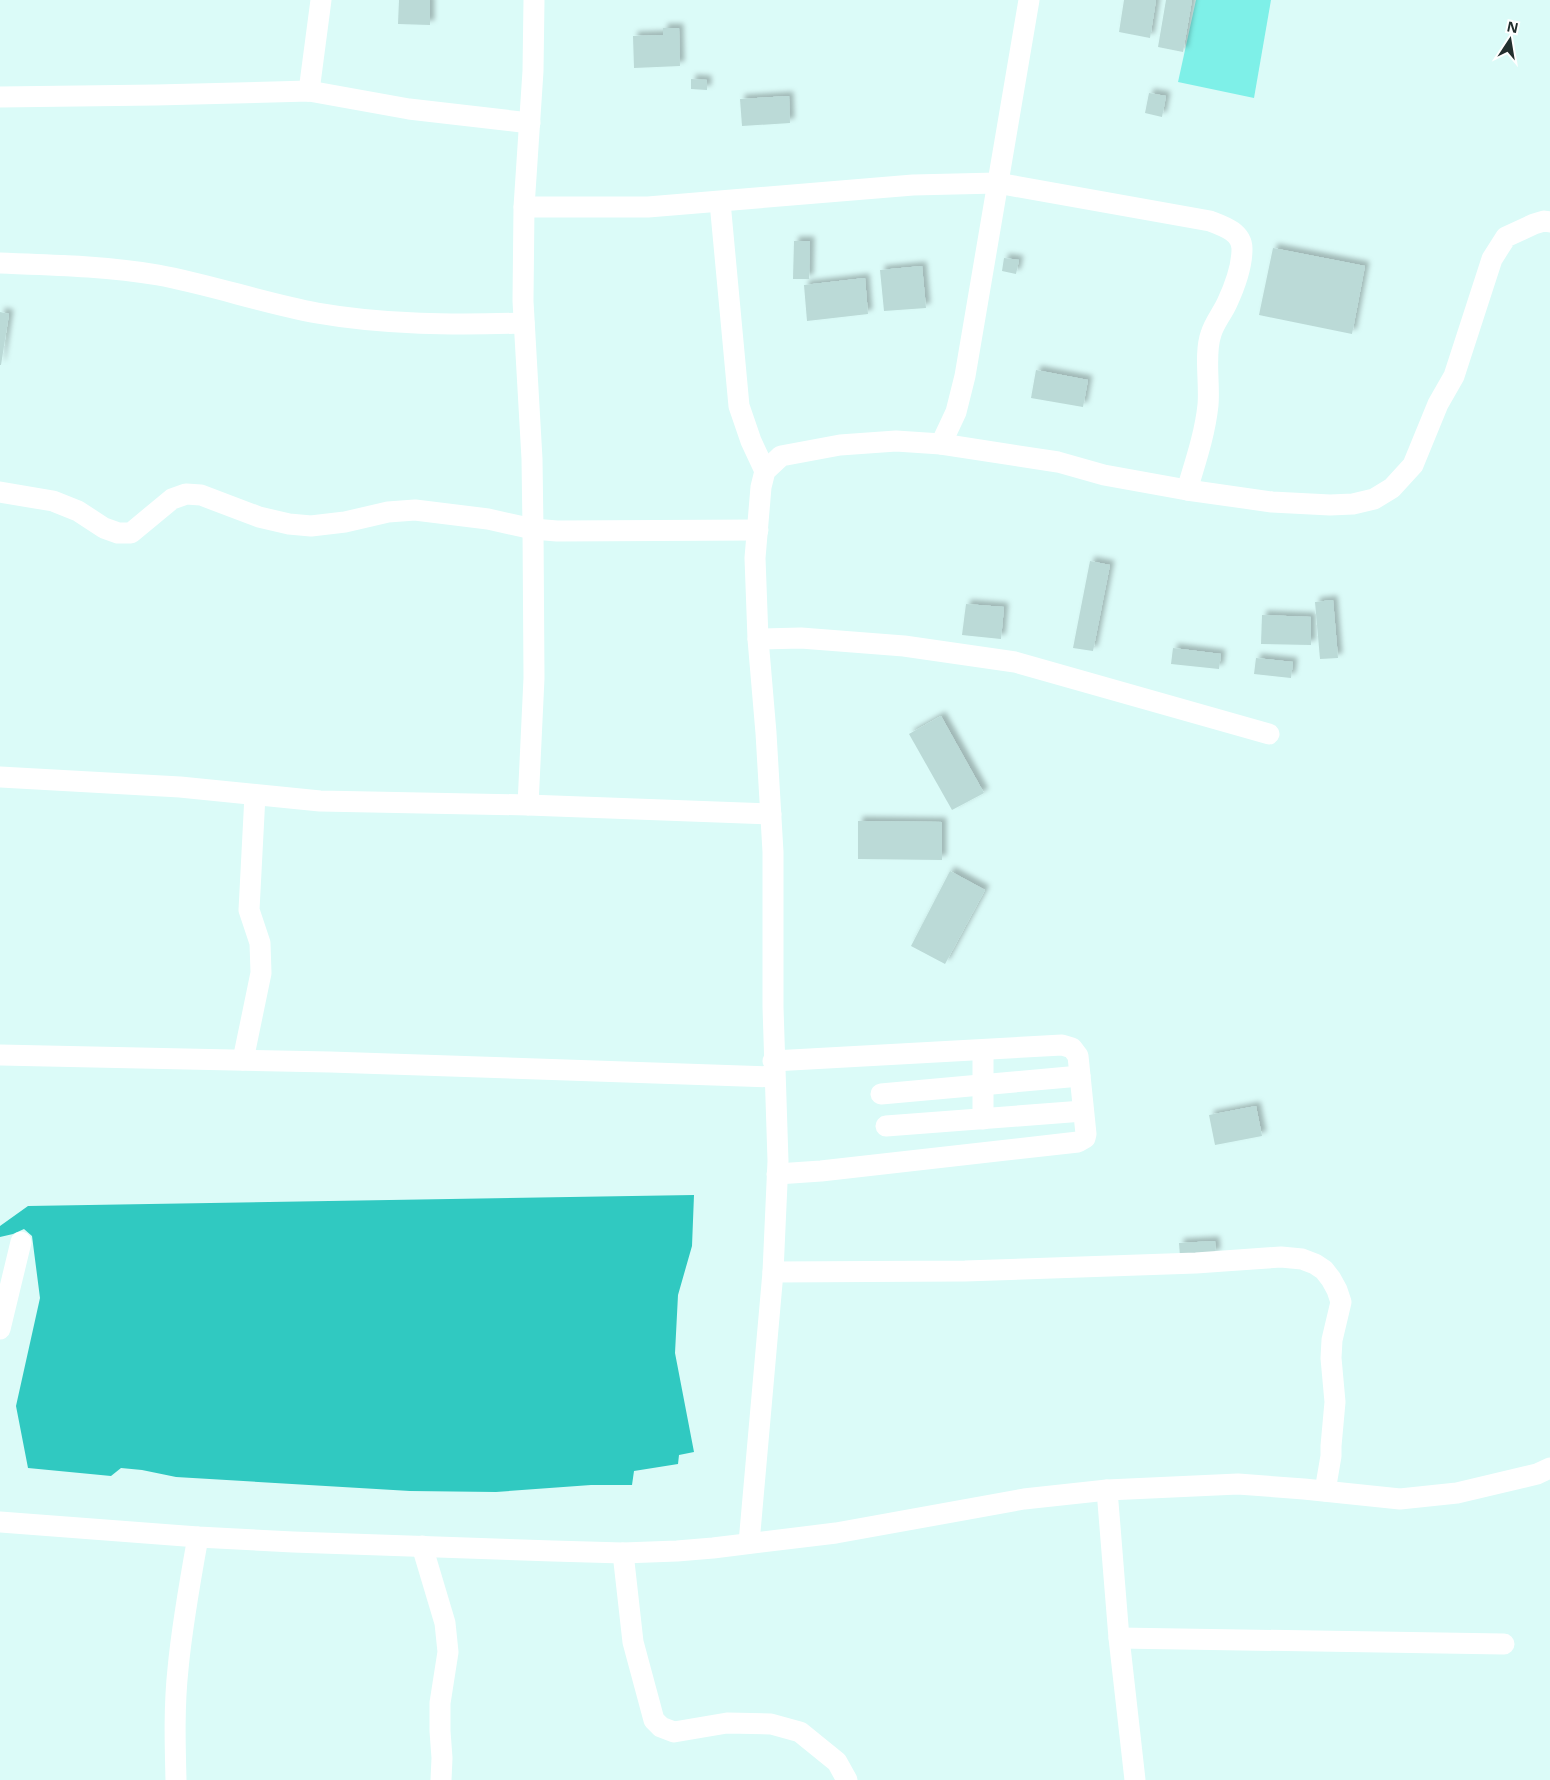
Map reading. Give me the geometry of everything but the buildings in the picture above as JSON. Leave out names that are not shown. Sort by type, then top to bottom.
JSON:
[{"type":"street","points":[[309,92],[321,0]]},
{"type":"street","points":[[528,805],[534,678],[533,529],[532,459],[523,301],[524,207],[533,71],[534,0]]},
{"type":"street","points":[[940,444],[956,412],[965,376],[1028,0]]},
{"type":"street","points":[[0,96],[309,92],[409,109],[530,123]]},
{"type":"street","points":[[524,207],[648,207],[913,185],[997,183],[1210,221],[1230,230],[1239,238],[1242,248],[1237,274],[1227,304],[1213,327],[1209,342],[1210,390],[1208,408],[1187,490]]},
{"type":"street","points":[[720,202],[739,406],[751,441],[765,471]]},
{"type":"street","points":[[749,1543],[773,1272],[777,1174],[774,1069],[773,852],[758,639],[755,558],[761,487],[765,471],[781,456],[840,445],[896,441],[940,444],[1058,462],[1104,475],[1187,490],[1272,502],[1330,505],[1353,504],[1374,499],[1392,488],[1413,465],[1438,404],[1454,376],[1492,259],[1506,237],[1534,224],[1544,221],[1550,222]]},
{"type":"street","points":[[0,263],[70,265],[158,275],[317,313],[384,321],[453,324],[524,323]]},
{"type":"street","points":[[0,492],[53,501],[78,511],[104,528],[118,533],[131,533],[172,499],[186,494],[201,495],[259,518],[288,524],[311,526],[360,519],[388,512],[415,510],[488,519],[533,529],[557,531],[758,530]]},
{"type":"street","points":[[758,639],[801,638],[904,646],[1015,662],[1269,734]]},
{"type":"street","points":[[0,777],[180,787],[320,800],[771,814]]},
{"type":"street","points":[[243,1060],[261,973],[260,943],[249,910],[255,795]]},
{"type":"street","points":[[0,1055],[774,1069],[983,1050],[1062,1045],[1072,1048],[1078,1056],[1086,1134],[1085,1138],[1078,1142],[821,1171],[777,1174]]},
{"type":"street","points":[[983,1050],[983,1119]]},
{"type":"street","points":[[881,1094],[1080,1076]]},
{"type":"street","points":[[886,1126],[1084,1110]]},
{"type":"street","points":[[0,1329],[21,1242]]},
{"type":"street","points":[[773,1272],[965,1272],[1196,1263],[1281,1257],[1302,1259],[1315,1264],[1324,1270],[1331,1280],[1341,1302],[1332,1340],[1331,1358],[1335,1402],[1330,1446],[1331,1456],[1325,1491]]},
{"type":"street","points":[[0,1522],[198,1537],[623,1553],[713,1548],[836,1533],[1024,1500],[1107,1490],[1238,1484],[1400,1499],[1457,1494],[1537,1474],[1550,1468]]},
{"type":"street","points":[[1107,1490],[1119,1638],[1135,1780]]},
{"type":"street","points":[[176,1780],[175,1732],[178,1670],[184,1614],[198,1537]]},
{"type":"street","points":[[422,1546],[445,1622],[448,1652],[440,1703],[441,1780]]},
{"type":"street","points":[[623,1553],[633,1642],[654,1720],[661,1727],[674,1732],[727,1723],[771,1724],[800,1732],[837,1762],[847,1780]]},
{"type":"street","points":[[1119,1638],[1504,1644]]},
{"type":"shaded area","points":[[1196,0],[1271,0],[1254,98],[1178,82]]},
{"type":"shaded area","points":[[694,1195],[692,1246],[678,1295],[675,1353],[694,1452],[679,1455],[678,1464],[634,1471],[632,1485],[591,1485],[496,1492],[410,1491],[176,1477],[121,1468],[111,1476],[28,1468],[16,1406],[40,1298],[32,1236],[24,1229],[0,1237],[0,1226],[28,1206]]}]
